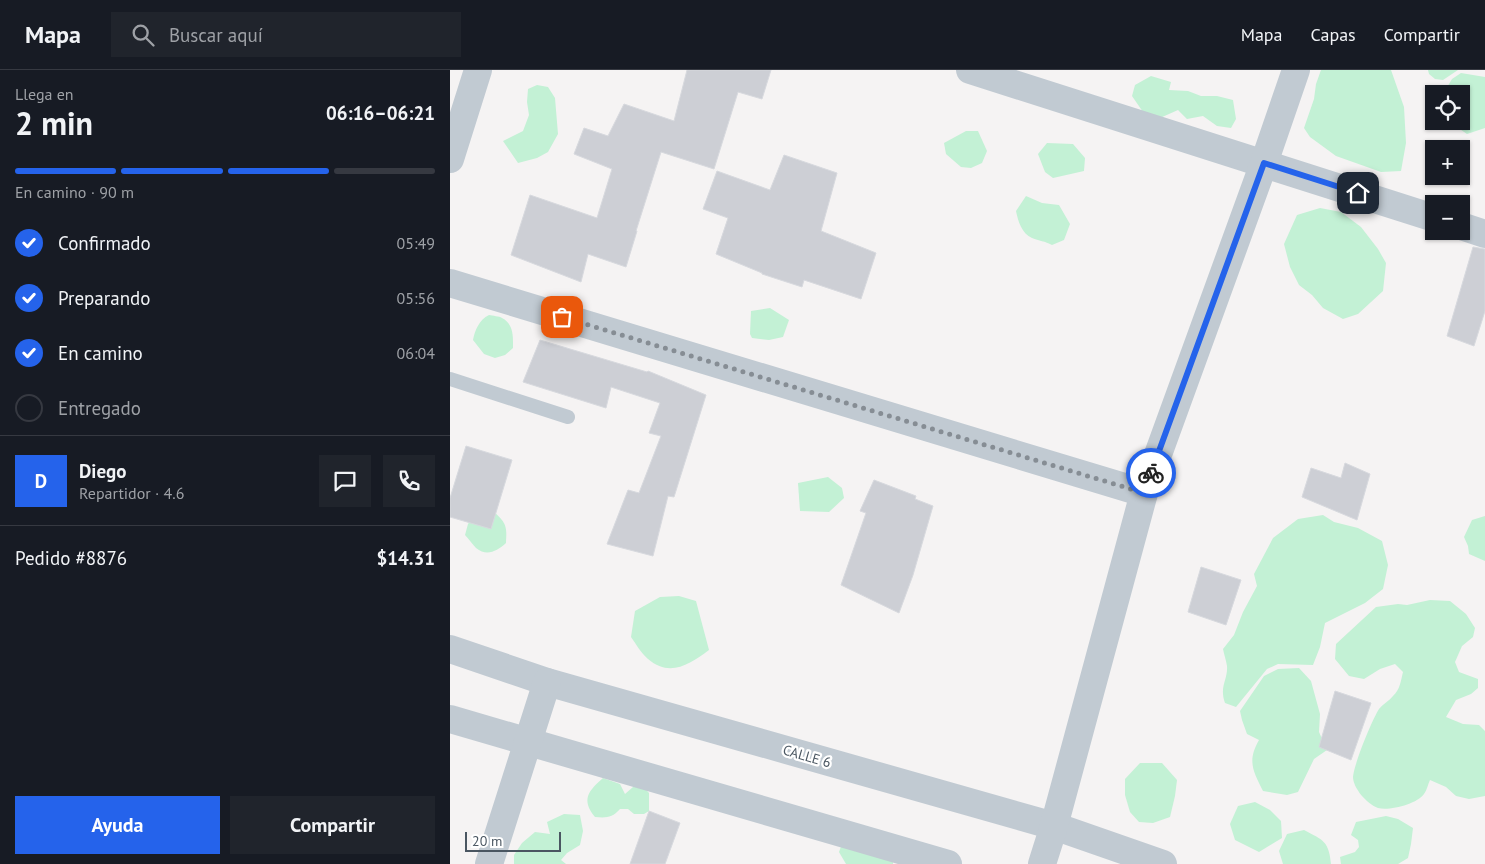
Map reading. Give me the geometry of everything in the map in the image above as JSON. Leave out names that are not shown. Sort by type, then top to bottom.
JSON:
[{"type":"street","points":[[450,159],[478,70]]},
{"type":"street","points":[[970,70],[1425,215]]},
{"type":"street","points":[[1042,864],[1144,493],[1296,70]]},
{"type":"street","points":[[1470,229],[1485,234]]},
{"type":"street","points":[[450,283],[1144,493]]},
{"type":"street","name":"CALLE 6","points":[[450,649],[547,682],[1054,826],[1163,864]]},
{"type":"street","points":[[489,864],[547,682]]},
{"type":"street","points":[[450,719],[948,864]]},
{"type":"lane","points":[[450,379],[568,417]]},
{"type":"green space","points":[[1321,70],[1391,70],[1404,107],[1406,143],[1401,171],[1381,172],[1336,156],[1310,137],[1304,128]]},
{"type":"green space","points":[[1428,70],[1458,70],[1443,80],[1435,79],[1429,74]]},
{"type":"green space","points":[[1461,73],[1485,77],[1485,128],[1467,134],[1461,130],[1470,130],[1470,85],[1448,85],[1452,79]]},
{"type":"green space","points":[[1151,76],[1171,82],[1169,90],[1188,91],[1201,96],[1217,96],[1233,100],[1236,119],[1231,128],[1217,126],[1203,116],[1187,119],[1178,110],[1160,118],[1143,112],[1132,96],[1135,85]]},
{"type":"green space","points":[[537,85],[548,87],[555,98],[558,134],[548,152],[537,158],[518,163],[503,141],[523,131],[529,115],[528,89]]},
{"type":"green space","points":[[966,131],[978,131],[987,151],[982,163],[971,168],[961,167],[946,154],[944,143]]},
{"type":"green space","points":[[1047,143],[1073,144],[1085,158],[1084,171],[1053,178],[1045,172],[1038,154]]},
{"type":"green space","points":[[1026,196],[1042,203],[1059,205],[1070,224],[1064,240],[1052,245],[1032,238],[1023,230],[1016,211]]},
{"type":"green space","points":[[1320,208],[1341,212],[1361,227],[1386,263],[1383,291],[1358,314],[1343,319],[1323,308],[1312,295],[1299,285],[1290,267],[1284,244],[1297,215]]},
{"type":"green space","points":[[770,308],[789,320],[783,337],[769,340],[752,338],[750,334],[751,311]]},
{"type":"green space","points":[[489,315],[506,321],[511,327],[513,335],[513,348],[505,355],[495,358],[484,354],[473,340],[478,326]]},
{"type":"green space","points":[[828,477],[842,488],[844,498],[829,512],[800,511],[798,483]]},
{"type":"green space","points":[[494,512],[502,519],[505,526],[506,543],[492,552],[480,551],[465,535],[468,524],[476,513]]},
{"type":"green space","points":[[1323,515],[1334,522],[1358,528],[1382,541],[1388,565],[1383,589],[1365,603],[1325,623],[1320,647],[1313,665],[1278,664],[1267,669],[1236,707],[1225,703],[1223,688],[1227,666],[1223,649],[1234,635],[1243,612],[1257,586],[1254,574],[1273,538],[1298,519]]},
{"type":"green space","points":[[1485,516],[1485,561],[1469,554],[1464,537],[1472,520]]},
{"type":"green space","points":[[679,596],[696,601],[709,650],[695,660],[680,667],[664,668],[648,659],[631,637],[635,611],[660,597]]},
{"type":"green space","points":[[1430,600],[1450,601],[1466,614],[1475,628],[1473,637],[1462,646],[1455,662],[1459,672],[1478,679],[1478,688],[1471,694],[1456,700],[1446,717],[1463,724],[1479,725],[1485,731],[1485,796],[1469,799],[1456,796],[1446,787],[1430,780],[1424,794],[1416,801],[1396,808],[1378,808],[1369,803],[1358,791],[1353,777],[1354,771],[1376,715],[1379,709],[1397,691],[1403,672],[1395,664],[1380,669],[1364,679],[1349,676],[1335,659],[1336,644],[1376,607],[1398,604],[1407,605]]},
{"type":"green space","points":[[1299,668],[1311,681],[1320,714],[1319,732],[1327,750],[1314,759],[1298,792],[1287,795],[1263,791],[1256,778],[1252,760],[1259,740],[1247,734],[1240,711],[1264,676],[1278,669]]},
{"type":"green space","points":[[1140,763],[1162,763],[1177,780],[1170,817],[1153,823],[1139,822],[1130,812],[1125,795],[1125,779]]},
{"type":"green space","points":[[603,778],[620,784],[625,794],[633,787],[641,784],[649,793],[649,811],[644,814],[634,814],[628,809],[620,809],[609,817],[595,817],[588,806],[588,796],[593,787]]},
{"type":"green space","points":[[1255,802],[1270,810],[1281,821],[1282,838],[1259,852],[1235,840],[1230,824],[1238,806]]},
{"type":"green space","points":[[564,814],[580,815],[583,831],[580,845],[567,853],[561,860],[566,864],[514,864],[514,855],[522,843],[535,832],[550,834],[547,822]]},
{"type":"green space","points":[[1386,816],[1398,819],[1413,828],[1408,858],[1398,864],[1341,864],[1340,857],[1355,852],[1359,847],[1358,840],[1351,835],[1356,822]]},
{"type":"green space","points":[[1304,830],[1324,842],[1329,850],[1331,864],[1283,864],[1279,851],[1287,834]]},
{"type":"green space","points":[[843,841],[893,858],[893,864],[846,864],[839,852]]},
{"type":"building","points":[[687,70],[771,70],[762,99],[738,92],[714,169],[661,152],[626,267],[588,254],[581,282],[511,255],[530,195],[597,218],[612,169],[574,154],[584,128],[608,136],[624,104],[674,121]]},
{"type":"building","points":[[784,155],[837,173],[821,231],[876,253],[861,299],[804,280],[802,287],[762,274],[716,254],[728,218],[703,209],[717,171],[770,190]]},
{"type":"building","points":[[1473,247],[1485,249],[1485,311],[1474,346],[1447,336]]},
{"type":"building","points":[[540,340],[648,371],[706,395],[674,497],[668,496],[653,556],[607,544],[628,490],[639,493],[661,436],[649,433],[660,403],[611,387],[606,408],[523,382]]},
{"type":"building","points":[[466,446],[512,460],[491,529],[450,517],[450,498]]},
{"type":"building","points":[[1345,463],[1370,474],[1357,520],[1302,497],[1311,468],[1341,478]]},
{"type":"building","points":[[874,480],[916,496],[915,499],[933,506],[913,575],[899,613],[841,585],[866,513],[860,511]]},
{"type":"building","points":[[1201,567],[1241,580],[1226,625],[1188,612]]},
{"type":"building","points":[[1335,691],[1371,703],[1351,760],[1319,747]]},
{"type":"building","points":[[649,811],[680,823],[665,864],[630,864]]},
{"type":"way so far","points":[[562,317],[1144,493],[1151,473]]},
{"type":"route","points":[[1151,473],[1264,163],[1358,193]]}]
